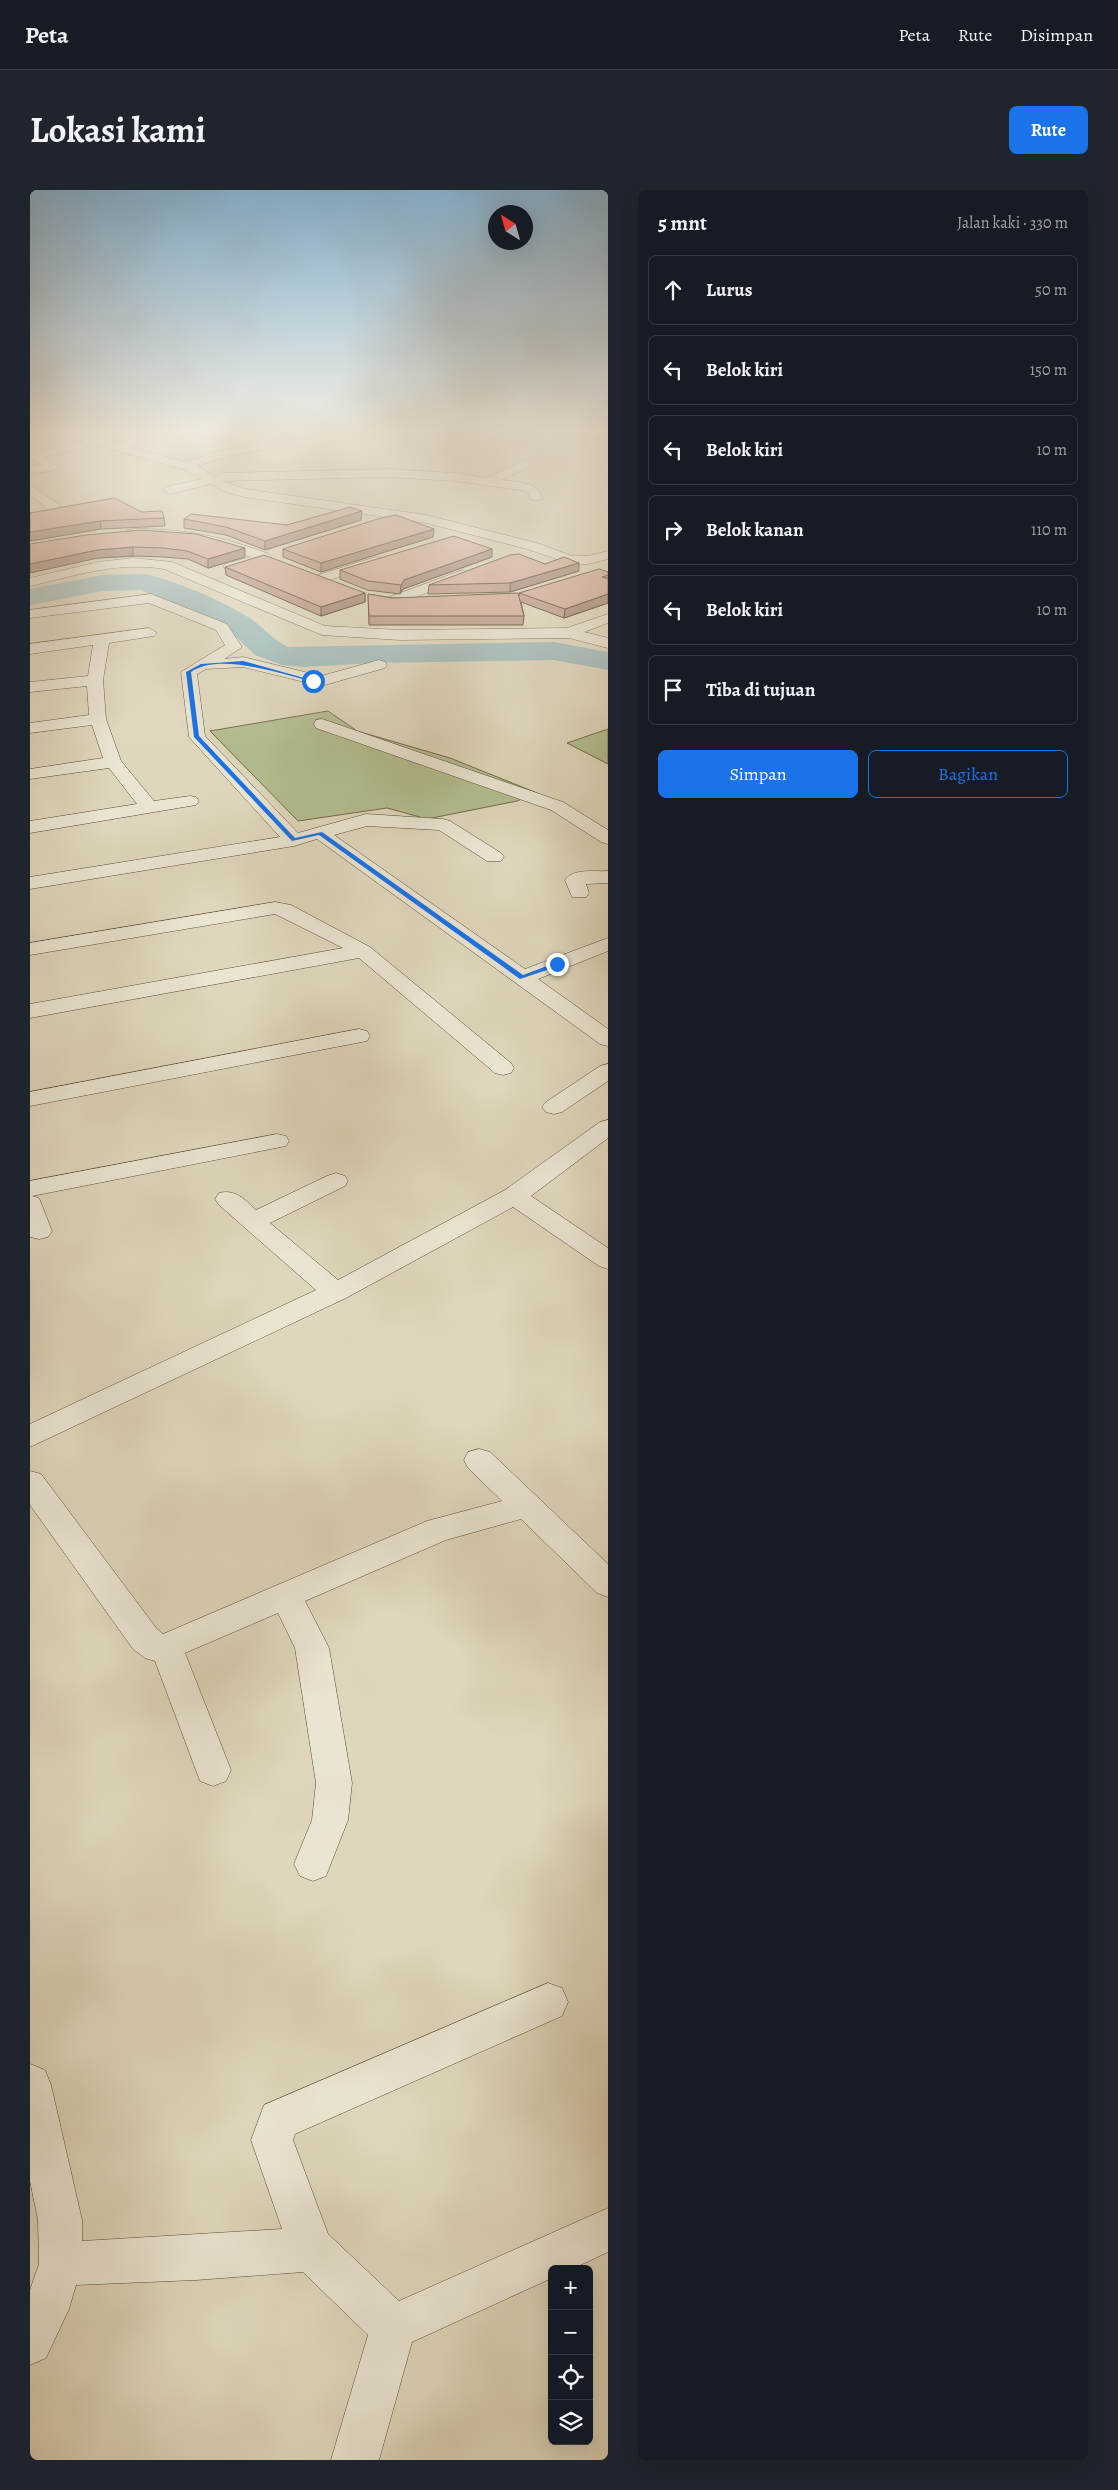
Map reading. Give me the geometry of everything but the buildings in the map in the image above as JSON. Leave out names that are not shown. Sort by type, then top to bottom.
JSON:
[{"type":"street","points":[[198,578],[272,558],[205,537]]},
{"type":"street","points":[[498,537],[532,546],[571,560],[607,562]]},
{"type":"street","points":[[323,578],[386,558]]},
{"type":"street","points":[[30,582],[116,564],[138,562],[167,565],[310,626],[338,632],[410,635],[569,633],[608,643]]},
{"type":"street","points":[[588,574],[607,562]]},
{"type":"street","points":[[429,601],[385,600],[476,570]]},
{"type":"street","points":[[308,572],[339,585]]},
{"type":"street","points":[[30,614],[151,598],[222,627],[243,662]]},
{"type":"street","points":[[569,633],[608,618]]},
{"type":"street","points":[[30,649],[149,633]]},
{"type":"street","points":[[102,640],[95,680],[98,719],[113,762],[150,808]]},
{"type":"street","points":[[234,647],[188,672],[197,737],[294,840]]},
{"type":"street","points":[[201,666],[243,662],[321,681],[379,665]]},
{"type":"street","points":[[30,687],[95,680]]},
{"type":"street","points":[[30,728],[98,719]]},
{"type":"street","points":[[322,724],[557,806],[608,838]]},
{"type":"street","points":[[30,774],[113,762]]},
{"type":"street","points":[[30,827],[190,801]]},
{"type":"street","points":[[30,883],[294,840],[366,820],[438,824],[494,857]]},
{"type":"street","points":[[320,833],[608,1039]]},
{"type":"street","points":[[579,893],[575,880],[579,878],[608,876]]},
{"type":"street","points":[[30,949],[275,908],[292,912],[362,951],[503,1068]]},
{"type":"street","points":[[522,978],[608,944]]},
{"type":"street","points":[[30,1011],[362,951]]},
{"type":"street","points":[[30,1099],[359,1036]]},
{"type":"street","points":[[554,1107],[608,1071]]},
{"type":"street","points":[[30,1436],[336,1292],[514,1196],[608,1128]]},
{"type":"street","points":[[30,1189],[277,1141]]},
{"type":"street","points":[[253,1221],[336,1181]]},
{"type":"street","points":[[514,1196],[608,1260]]},
{"type":"street","points":[[228,1199],[336,1292]]},
{"type":"street","points":[[30,1204],[39,1231]]},
{"type":"street","points":[[478,1460],[608,1584]]},
{"type":"street","points":[[30,1482],[145,1639],[157,1648],[166,1647],[438,1530],[527,1506]]},
{"type":"street","points":[[286,1595],[312,1648],[334,1783],[330,1820],[313,1864]]},
{"type":"street","points":[[166,1647],[213,1770]]},
{"type":"street","points":[[393,2327],[311,2248],[272,2140],[279,2120],[548,2002]]},
{"type":"street","points":[[30,2085],[60,2220],[61,2264],[46,2309],[30,2342]]},
{"type":"street","points":[[355,2460],[393,2327],[608,2230]]},
{"type":"street","points":[[61,2264],[196,2258],[311,2248]]},
{"type":"green space","points":[[328,711],[357,731],[450,758],[537,793],[517,801],[427,819],[387,808],[298,821],[210,731]]},
{"type":"green space","points":[[608,729],[608,764],[567,743]]},
{"type":"waterway","points":[[30,597],[103,583],[145,582],[190,600],[239,624],[266,649],[282,656],[303,658],[374,654],[554,651],[585,655],[608,661]]},
{"type":"route","points":[[313,681],[243,662],[201,666],[193,669],[188,672],[197,737],[294,840],[320,833],[522,978],[557,964]]}]
